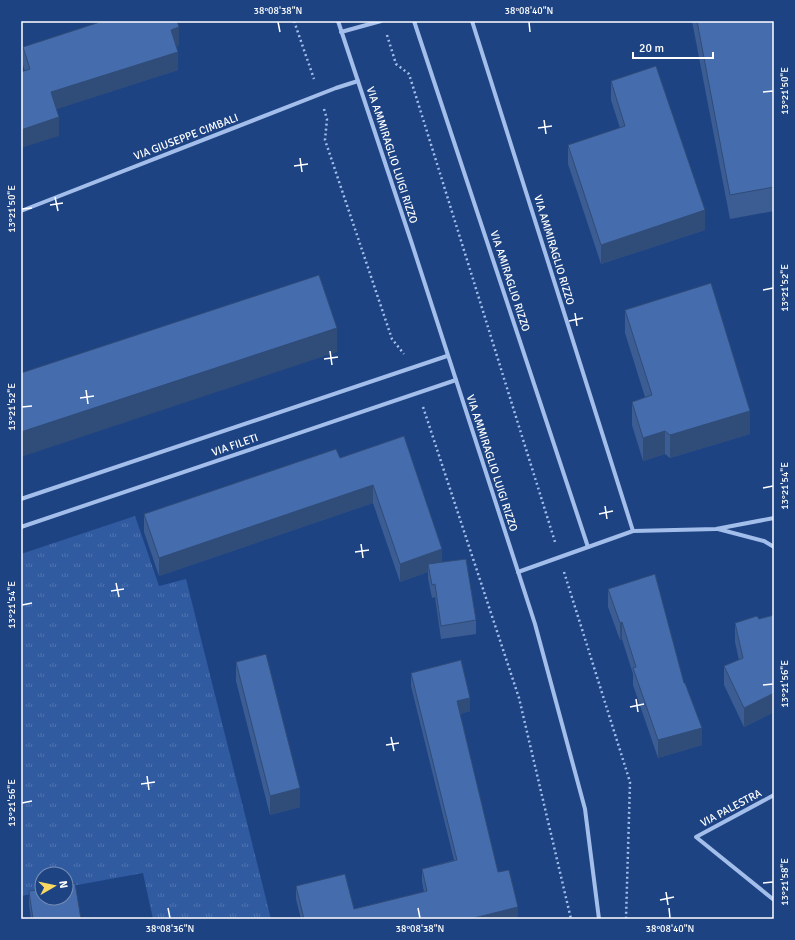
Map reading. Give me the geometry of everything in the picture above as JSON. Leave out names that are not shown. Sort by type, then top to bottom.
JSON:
[{"type":"street","name":"VIA AMMIRAGLIO LUIGI RIZZO","points":[[338,21],[535,624],[585,808],[599,919]]},
{"type":"street","points":[[342,32],[381,21]]},
{"type":"street","name":"VIA AMIRAGLIO RIZZO","points":[[414,21],[588,547]]},
{"type":"street","name":"VIA AMMIRAGLIO RIZZO","points":[[472,21],[633,531]]},
{"type":"street","name":"VIA GIUSEPPE CIMBALI","points":[[21,211],[358,81]]},
{"type":"street","name":"VIA FILETI","points":[[21,499],[447,356]]},
{"type":"street","name":"VIA FILETI","points":[[21,527],[456,380]]},
{"type":"street","points":[[518,572],[633,531],[716,529],[774,518]]},
{"type":"street","points":[[716,529],[764,541],[774,547]]},
{"type":"street","name":"VIA PALESTRA","points":[[774,795],[696,837],[774,900]]},
{"type":"path","points":[[294,21],[327,119],[325,140],[392,338],[405,355],[410,368]]},
{"type":"path","points":[[384,28],[396,64],[410,74],[630,782],[626,919]]},
{"type":"path","points":[[418,393],[519,698],[571,919]]},
{"type":"green space","points":[[135,516],[159,586],[186,579],[271,919],[153,919],[143,873],[74,886],[74,866],[34,866],[34,894],[21,896],[21,554]]},
{"type":"building","points":[[103,21],[177,21],[179,27],[171,30],[178,52],[51,92],[59,117],[21,130],[21,72],[30,69],[23,47]]},
{"type":"building","points":[[697,21],[774,21],[774,187],[730,195]]},
{"type":"building","points":[[656,66],[705,210],[601,245],[568,145],[625,126],[611,81]]},
{"type":"building","points":[[319,275],[337,328],[21,432],[21,373]]},
{"type":"building","points":[[711,283],[750,411],[670,435],[665,431],[643,438],[632,402],[652,395],[625,310]]},
{"type":"building","points":[[404,436],[442,549],[400,564],[373,485],[159,558],[144,514],[336,449],[340,458]]},
{"type":"building","points":[[466,559],[476,620],[441,626],[435,584],[432,585],[428,564]]},
{"type":"building","points":[[655,574],[684,683],[702,728],[658,740],[633,668],[636,667],[622,622],[620,623],[608,589]]},
{"type":"building","points":[[774,615],[774,693],[744,708],[724,666],[743,658],[735,623],[757,616],[759,619]]},
{"type":"building","points":[[266,654],[300,788],[270,796],[236,662]]},
{"type":"building","points":[[461,660],[470,698],[457,701],[498,872],[509,870],[518,907],[470,919],[304,919],[296,886],[345,874],[354,909],[427,891],[422,869],[457,860],[411,673]]},
{"type":"building","points":[[74,883],[81,919],[33,919],[29,891],[34,890],[34,906],[74,906]]}]
